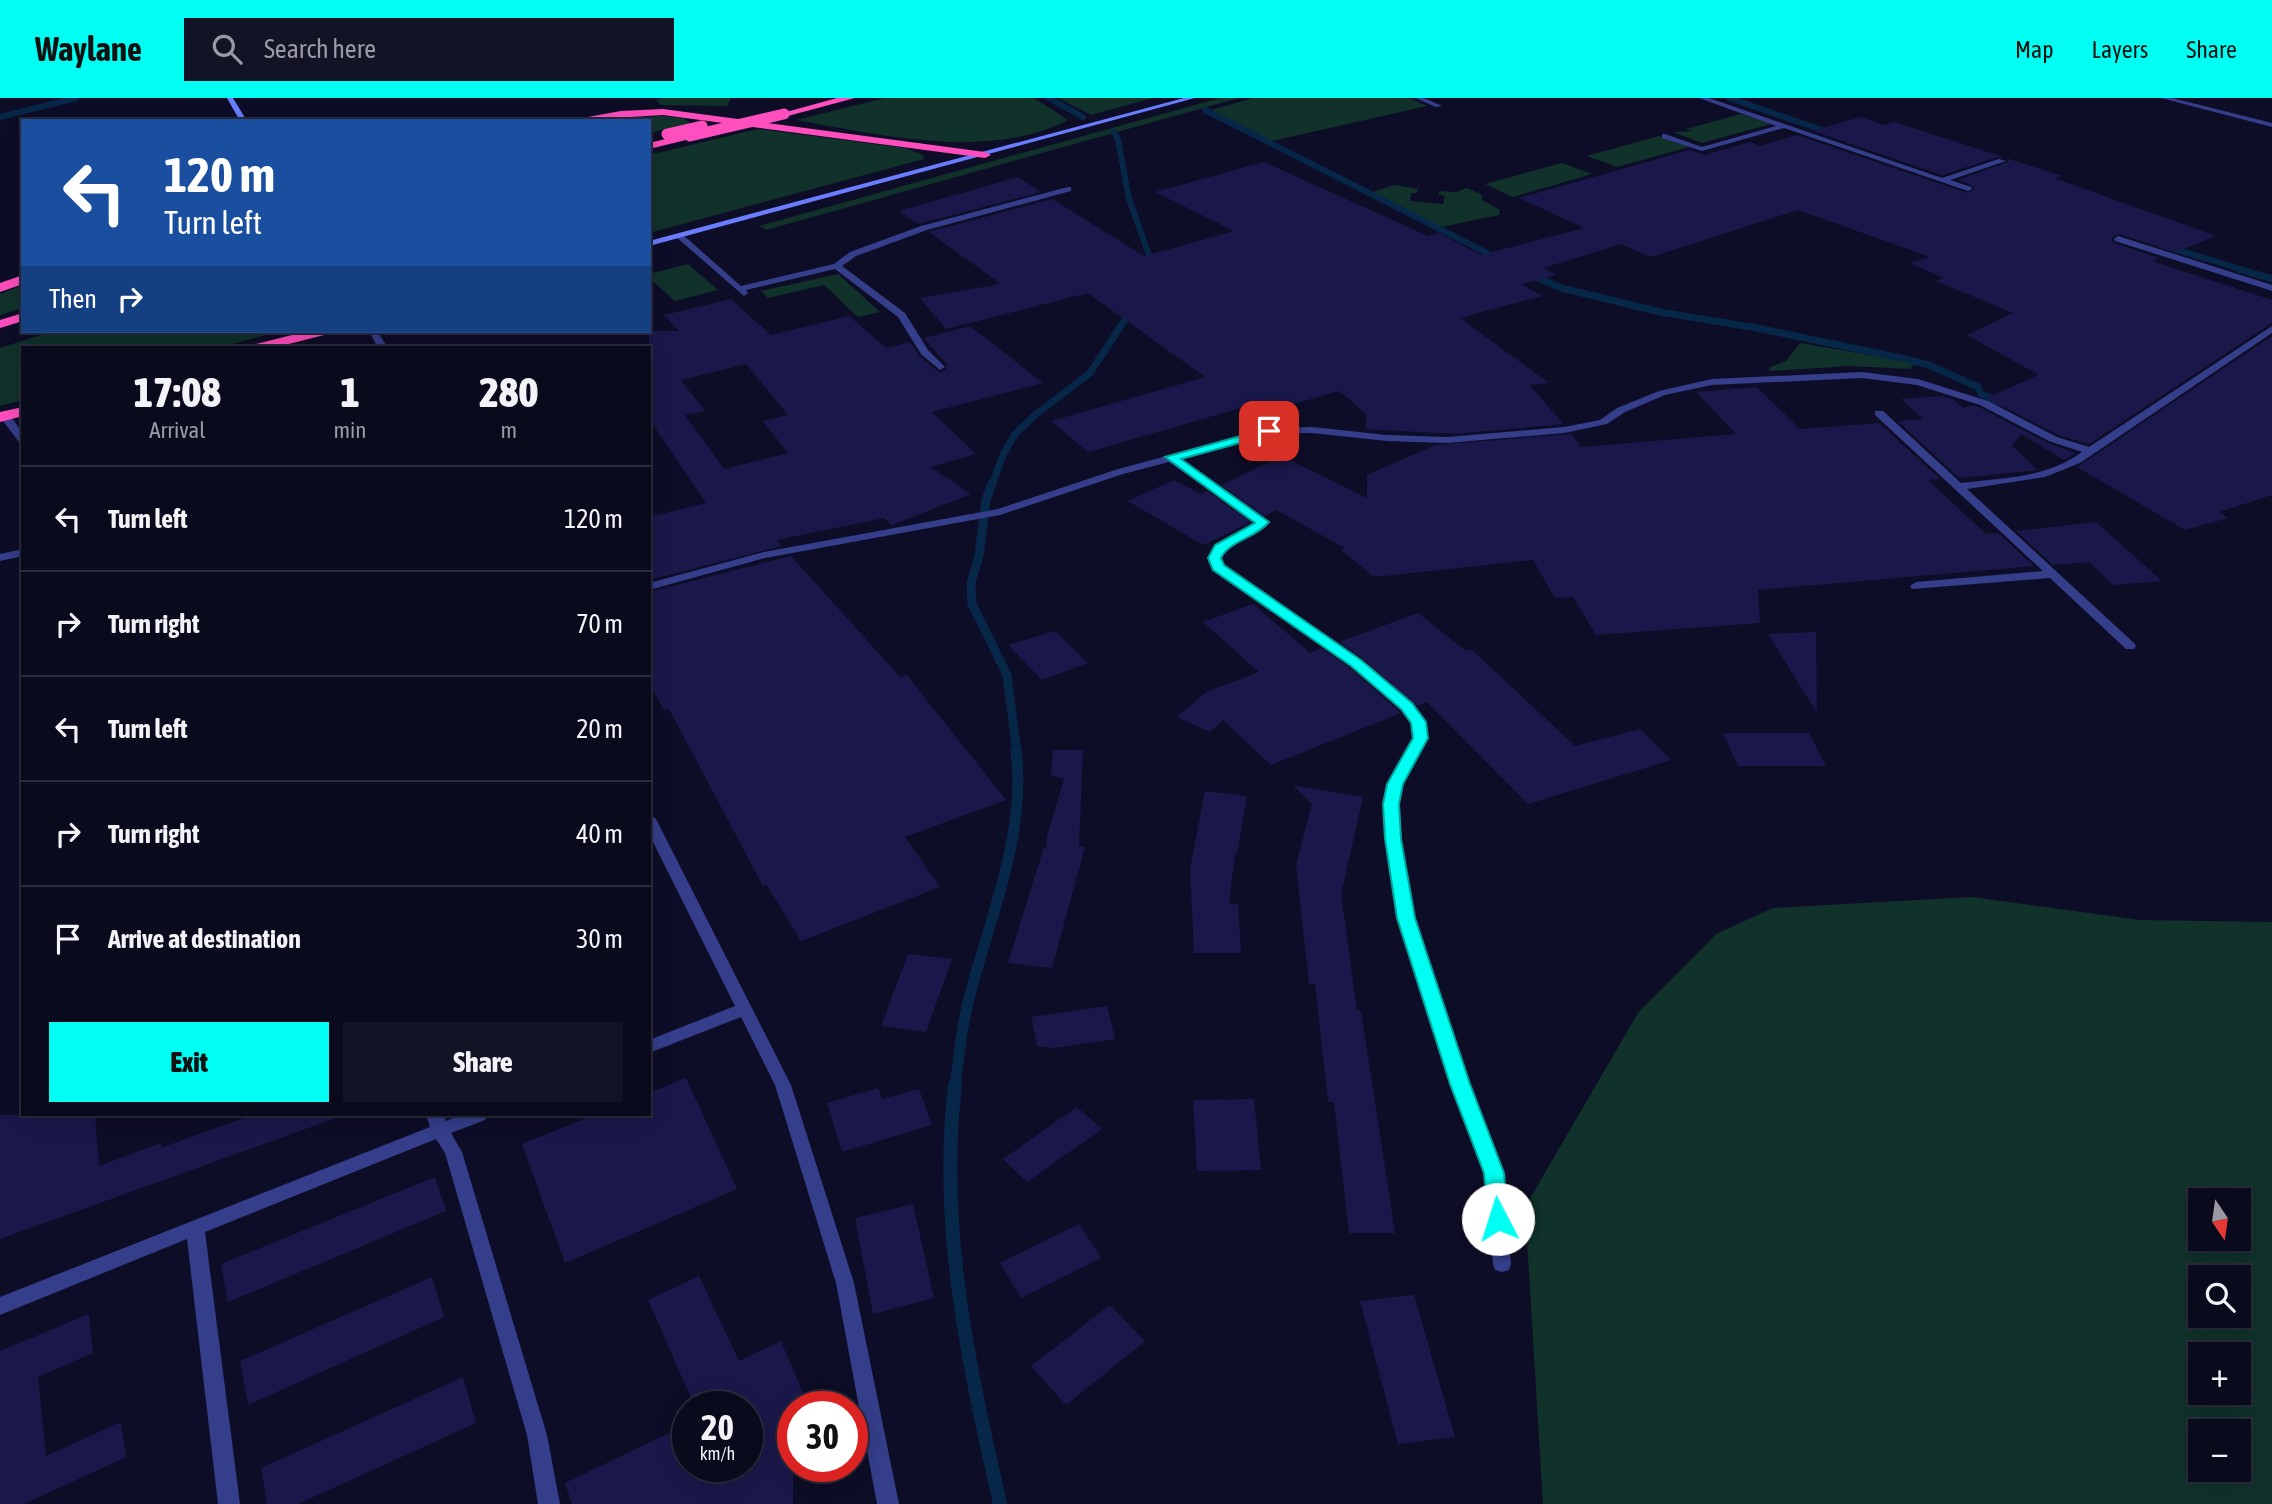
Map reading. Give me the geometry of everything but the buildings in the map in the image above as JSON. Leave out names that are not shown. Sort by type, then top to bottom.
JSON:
[{"type":"highway","points":[[651,138],[820,98]]},
{"type":"highway","points":[[651,146],[850,98]]},
{"type":"highway","points":[[585,119],[663,112],[985,155]]},
{"type":"highway","points":[[0,288],[21,280]]},
{"type":"highway","points":[[0,324],[21,318]]},
{"type":"highway","points":[[0,335],[21,328]]},
{"type":"highway","points":[[265,346],[315,333]]},
{"type":"highway","points":[[2,416],[21,411]]},
{"type":"main road","points":[[230,98],[243,119]]},
{"type":"main road","points":[[651,243],[1192,98]]},
{"type":"street","points":[[1418,98],[1438,106]]},
{"type":"street","points":[[1702,98],[1946,179],[1968,189]]},
{"type":"street","points":[[2164,98],[2272,125]]},
{"type":"street","points":[[1665,136],[1702,149],[1784,126]]},
{"type":"street","points":[[1799,131],[1812,127]]},
{"type":"street","points":[[1946,179],[2002,160]]},
{"type":"street","points":[[679,236],[742,291],[836,266],[853,254],[923,228],[1068,189]]},
{"type":"street","points":[[2118,239],[2272,288]]},
{"type":"street","points":[[836,266],[902,315],[924,352],[940,367]]},
{"type":"street","points":[[1959,487],[2059,472],[2075,464],[2090,451],[2272,329]]},
{"type":"street","points":[[651,586],[764,555],[1000,512],[1171,457],[1269,431],[1312,430],[1387,438],[1447,440],[1564,430],[1603,422],[1621,410],[1662,393],[1712,382],[1862,375],[1918,382],[1984,403],[2053,439],[2090,451]]},
{"type":"street","points":[[1879,413],[2130,646]]},
{"type":"street","points":[[2,416],[21,438]]},
{"type":"street","points":[[1171,457],[1263,522],[1255,530],[1219,548],[1215,558],[1218,567],[1356,663],[1406,706],[1419,722],[1420,738],[1395,784],[1391,804],[1393,839],[1406,918],[1460,1084],[1494,1173],[1502,1264]]},
{"type":"street","points":[[0,558],[21,553]]},
{"type":"street","points":[[1916,586],[2053,575]]},
{"type":"street","points":[[651,823],[783,1085],[845,1283],[888,1504]]},
{"type":"street","points":[[651,1046],[746,1008]]},
{"type":"street","points":[[0,1306],[195,1227],[438,1123],[474,1116]]},
{"type":"street","points":[[438,1123],[453,1152],[537,1435],[549,1504]]},
{"type":"street","points":[[195,1227],[229,1504]]},
{"type":"green space","points":[[731,98],[727,106],[661,105],[656,100]]},
{"type":"green space","points":[[885,98],[1034,98],[1068,120],[1037,132],[1004,139],[969,142],[898,137],[796,120]]},
{"type":"green space","points":[[1058,98],[1153,98],[1091,115]]},
{"type":"green space","points":[[1220,98],[1239,98],[766,230],[759,226]]},
{"type":"green space","points":[[1253,98],[1409,98],[1427,106],[1272,141],[1211,110]]},
{"type":"green space","points":[[1741,114],[1771,124],[1702,143],[1673,132],[1692,131],[1686,129]]},
{"type":"green space","points":[[662,116],[683,118],[691,123],[651,133],[651,119],[622,119]]},
{"type":"green space","points":[[758,129],[905,148],[923,155],[924,159],[651,232],[651,155]]},
{"type":"green space","points":[[1659,136],[1689,147],[1617,167],[1587,156]]},
{"type":"green space","points":[[1562,163],[1592,174],[1513,197],[1485,184]]},
{"type":"green space","points":[[1394,185],[1418,189],[1417,193],[1411,193],[1410,201],[1443,204],[1445,196],[1439,195],[1439,191],[1456,192],[1467,188],[1482,195],[1482,200],[1500,210],[1499,215],[1441,227],[1373,192]]},
{"type":"green space","points":[[688,264],[718,290],[675,301],[651,280],[651,273]]},
{"type":"green space","points":[[838,274],[880,312],[858,317],[824,285],[768,298],[761,291]]},
{"type":"green space","points":[[21,286],[21,309],[0,315],[0,294]]},
{"type":"green space","points":[[47,333],[274,333],[225,346],[21,346],[21,401],[0,406],[0,348]]},
{"type":"green space","points":[[1800,343],[1915,363],[1910,369],[1850,366],[1769,371],[1770,367],[1786,361]]},
{"type":"green space","points":[[1972,897],[2140,920],[2272,922],[2272,1504],[1543,1504],[1525,1207],[1638,1013],[1716,934],[1773,908]]},
{"type":"waterway","points":[[0,117],[76,98]]},
{"type":"waterway","points":[[1049,98],[1083,117]]},
{"type":"waterway","points":[[1729,98],[1831,133]]},
{"type":"waterway","points":[[1205,110],[1499,259]]},
{"type":"waterway","points":[[1114,132],[1118,140],[1129,199],[1153,266]]},
{"type":"waterway","points":[[2164,246],[2244,270]]},
{"type":"waterway","points":[[2238,269],[2272,279]]},
{"type":"waterway","points":[[1529,274],[1561,288],[1660,312],[1757,328],[1929,365],[1978,387],[1981,394],[2002,403]]},
{"type":"waterway","points":[[992,485],[1003,455],[1015,434],[1035,415],[1090,373],[1132,309]]},
{"type":"waterway","points":[[992,483],[986,500],[979,556],[971,583],[972,604],[1007,675],[1017,753]]},
{"type":"waterway","points":[[955,1087],[969,999],[1012,841],[1018,781],[1016,751]]},
{"type":"waterway","points":[[955,1085],[950,1192],[959,1296],[1000,1504]]},
{"type":"route","points":[[1269,431],[1171,457],[1263,522],[1255,530],[1219,548],[1215,558],[1225,575],[1302,624],[1356,663],[1406,706],[1419,722],[1420,738],[1395,784],[1391,804],[1393,839],[1406,918],[1460,1084],[1494,1173],[1498,1219]]}]
